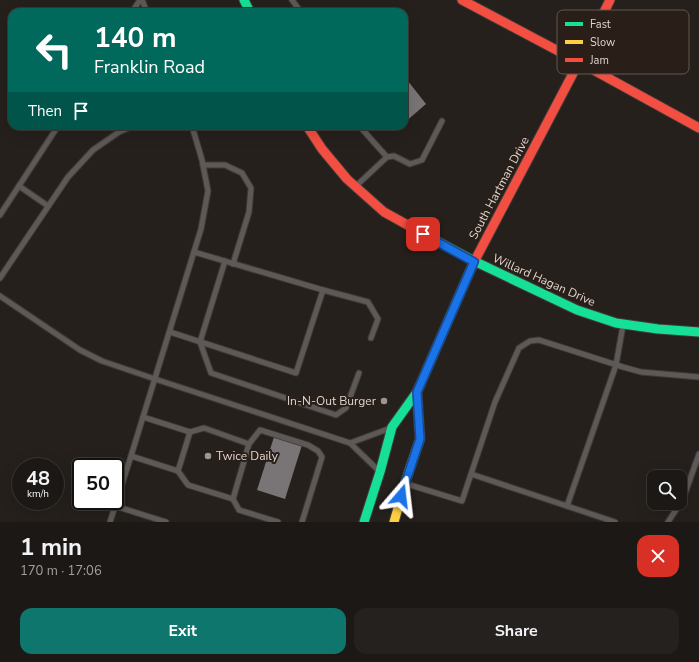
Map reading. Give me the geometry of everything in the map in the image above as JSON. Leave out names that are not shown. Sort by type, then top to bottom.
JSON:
[{"type":"main road","points":[[462,0],[557,50]]},
{"type":"main road","name":"South Hartman Drive","points":[[605,10],[610,0]]},
{"type":"main road","name":"South Hartman Drive","points":[[364,522],[380,472],[392,427],[417,392],[474,262],[573,74]]},
{"type":"main road","points":[[601,74],[699,128]]},
{"type":"main road","name":"Willard Hagan Drive","points":[[310,130],[322,149],[347,179],[384,212],[474,262],[577,310],[616,323],[658,330],[699,332]]},
{"type":"main road","name":"South Hartman Drive","points":[[394,522],[420,439],[417,392]]},
{"type":"lane","points":[[356,186],[387,157],[394,156],[410,164],[422,160],[442,120]]},
{"type":"lane","points":[[0,215],[55,130]]},
{"type":"lane","points":[[0,278],[68,177],[93,150],[123,130]]},
{"type":"lane","points":[[124,478],[201,230],[208,191],[203,165],[193,130]]},
{"type":"lane","points":[[363,130],[387,157]]},
{"type":"lane","points":[[203,165],[225,165],[236,170],[242,173],[251,188],[249,212],[233,264]]},
{"type":"lane","points":[[19,186],[48,206]]},
{"type":"lane","points":[[194,252],[368,302],[378,319],[371,338]]},
{"type":"lane","points":[[225,261],[200,342],[211,372],[336,415],[346,408],[359,373]]},
{"type":"lane","points":[[170,332],[296,373],[323,290]]},
{"type":"lane","points":[[0,296],[80,350],[102,361],[350,443],[380,472]]},
{"type":"lane","points":[[567,506],[616,365],[624,324]]},
{"type":"lane","points":[[405,483],[462,500],[495,402],[519,348],[530,341],[538,340],[641,372],[699,377]]},
{"type":"lane","points":[[143,417],[190,432],[204,428],[249,444]]},
{"type":"lane","points":[[350,443],[392,427]]},
{"type":"lane","points":[[233,499],[249,444],[260,430],[308,445],[318,451],[322,457],[302,522]]},
{"type":"lane","points":[[178,471],[190,432]]},
{"type":"lane","points":[[668,522],[683,499],[699,454]]},
{"type":"lane","points":[[131,456],[178,471],[188,485],[233,499],[239,510],[278,522]]},
{"type":"lane","points":[[471,474],[615,522]]},
{"type":"lane","points":[[124,509],[166,522]]},
{"type":"lane","points":[[110,522],[114,510]]},
{"type":"lane","points":[[145,522],[147,516]]},
{"type":"building","points":[[408,81],[426,104],[408,120]]},
{"type":"building","points":[[274,437],[302,445],[285,499],[257,490]]},
{"type":"traffic: fast","points":[[244,0],[248,8]]},
{"type":"traffic: fast","points":[[422,233],[474,261],[577,310],[616,323],[658,329],[699,332]]},
{"type":"traffic: fast","points":[[364,522],[380,472],[392,427],[417,392],[473,264]]},
{"type":"traffic: slow","points":[[394,522],[420,439],[417,392]]},
{"type":"traffic: jam","points":[[462,0],[557,50]]},
{"type":"traffic: jam","points":[[605,10],[610,0]]},
{"type":"traffic: jam","points":[[473,264],[573,74]]},
{"type":"traffic: jam","points":[[601,74],[699,128]]},
{"type":"traffic: jam","points":[[310,130],[322,149],[347,179],[384,212],[422,233]]},
{"type":"place","name":"In-N-Out Burger","points":[[384,401]]},
{"type":"place","name":"Twice Daily","points":[[208,456]]},
{"type":"route","points":[[401,496],[420,439],[417,392],[474,262],[423,234]]}]
